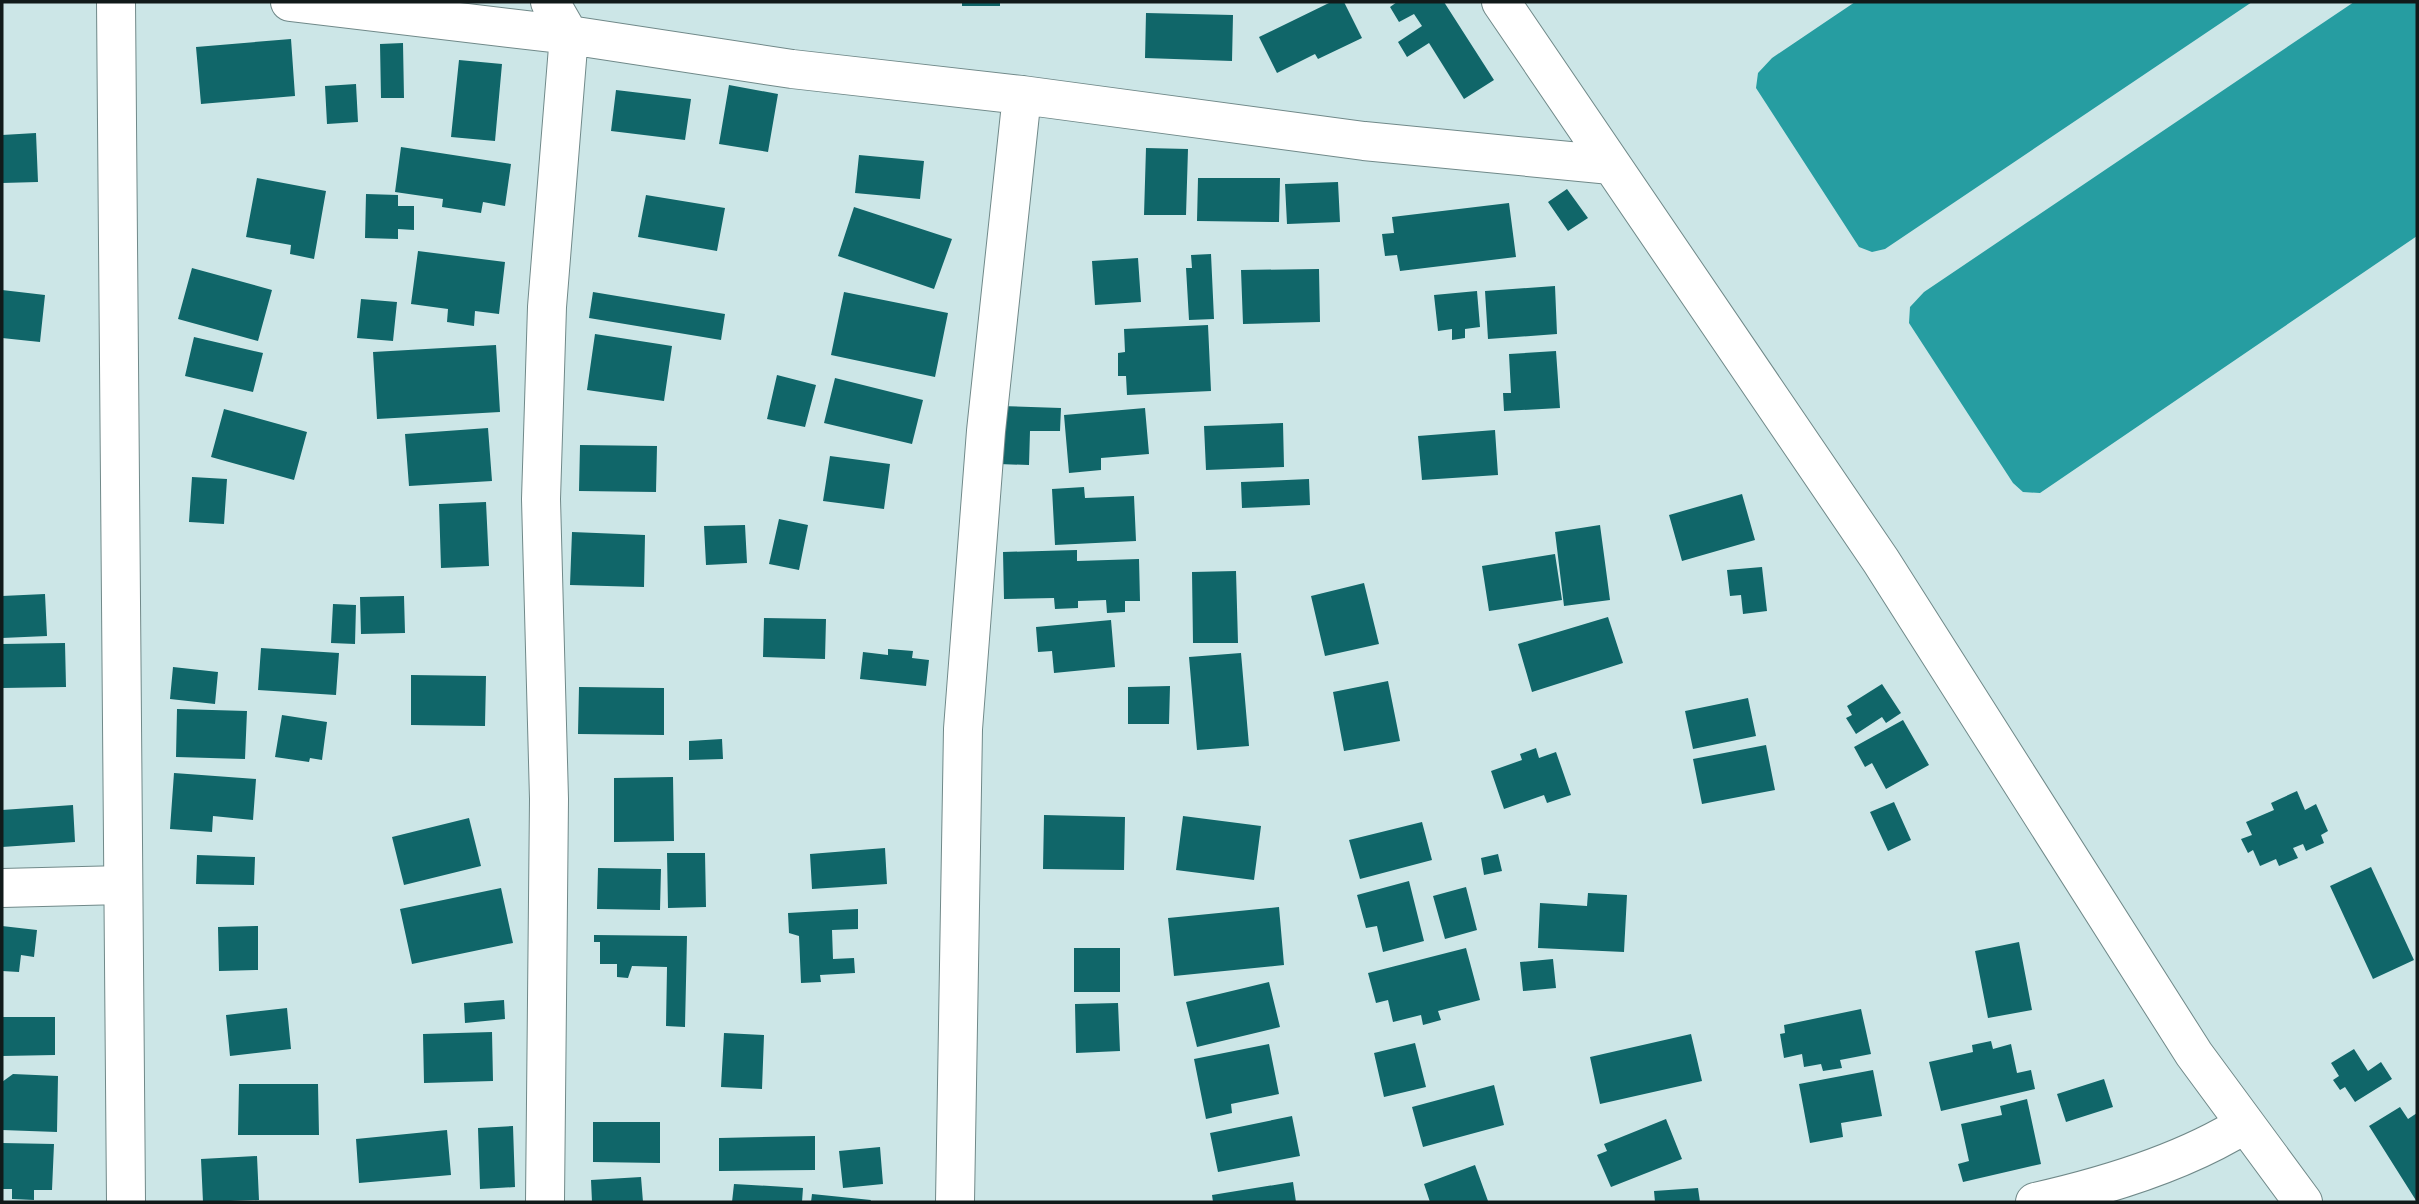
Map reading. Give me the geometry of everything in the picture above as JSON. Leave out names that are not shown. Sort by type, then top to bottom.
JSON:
[{"type":"street","points":[[116,2],[125,1202]]},
{"type":"street","points":[[290,2],[569,35],[792,69],[1022,95],[1364,141],[1611,165]]},
{"type":"street","points":[[545,1202],[549,799],[541,499],[547,307],[569,35],[550,2]]},
{"type":"street","points":[[1501,2],[1881,561],[2194,1054],[2303,1202]]},
{"type":"street","points":[[955,1202],[963,729],[986,431],[1022,95]]},
{"type":"street","points":[[2,888],[123,885]]},
{"type":"street","points":[[2035,1202],[2085,1191],[2216,1142],[2245,1125]]},
{"type":"water","points":[[1855,2],[2252,2],[1885,249],[1872,252],[1859,247],[1756,88],[1758,73],[1772,58]]},
{"type":"water","points":[[2354,2],[2417,2],[2417,236],[2040,493],[2023,492],[2013,483],[1909,323],[1910,307],[1924,292]]},
{"type":"building","points":[[962,2],[1000,2],[1000,6],[962,6]]},
{"type":"building","points":[[1331,2],[1344,2],[1362,38],[1318,59],[1315,54],[1277,73],[1259,37]]},
{"type":"building","points":[[1397,2],[1444,2],[1494,80],[1464,99],[1429,43],[1407,57],[1398,42],[1422,26],[1414,14],[1399,22],[1390,7]]},
{"type":"building","points":[[1146,13],[1233,15],[1232,61],[1145,58]]},
{"type":"building","points":[[291,39],[295,96],[201,104],[196,47]]},
{"type":"building","points":[[403,43],[404,98],[381,98],[380,44]]},
{"type":"building","points":[[459,60],[502,64],[495,141],[451,137]]},
{"type":"building","points":[[356,84],[358,122],[327,124],[325,86]]},
{"type":"building","points":[[729,85],[778,94],[768,152],[719,144]]},
{"type":"building","points":[[616,90],[691,99],[685,140],[611,131]]},
{"type":"building","points":[[36,133],[38,182],[2,183],[2,135]]},
{"type":"building","points":[[401,147],[511,164],[505,206],[483,202],[481,213],[442,207],[443,199],[395,192]]},
{"type":"building","points":[[1146,148],[1188,149],[1186,215],[1144,215]]},
{"type":"building","points":[[859,155],[924,161],[920,199],[855,193]]},
{"type":"building","points":[[257,178],[326,191],[314,259],[290,254],[291,245],[246,237]]},
{"type":"building","points":[[1198,178],[1280,178],[1279,222],[1197,221]]},
{"type":"building","points":[[1338,182],[1340,222],[1287,224],[1285,184]]},
{"type":"building","points":[[1567,189],[1588,218],[1568,231],[1548,202]]},
{"type":"building","points":[[366,194],[398,195],[398,206],[414,206],[414,230],[398,229],[398,239],[365,238]]},
{"type":"building","points":[[646,195],[725,208],[717,251],[638,237]]},
{"type":"building","points":[[1509,203],[1516,257],[1400,271],[1397,255],[1385,256],[1382,234],[1394,233],[1392,217]]},
{"type":"building","points":[[854,207],[952,239],[934,289],[838,256]]},
{"type":"building","points":[[418,251],[505,262],[499,314],[475,311],[474,326],[447,322],[448,309],[411,304]]},
{"type":"building","points":[[1211,254],[1214,319],[1189,320],[1186,268],[1192,268],[1191,255]]},
{"type":"building","points":[[1138,258],[1141,302],[1095,305],[1092,261]]},
{"type":"building","points":[[192,268],[272,290],[258,341],[178,319]]},
{"type":"building","points":[[1319,269],[1320,322],[1243,324],[1241,270]]},
{"type":"building","points":[[1555,286],[1557,334],[1488,339],[1485,291]]},
{"type":"building","points":[[2,290],[45,295],[40,342],[2,338]]},
{"type":"building","points":[[1477,291],[1480,327],[1465,329],[1465,338],[1452,340],[1452,329],[1438,331],[1434,295]]},
{"type":"building","points":[[593,292],[725,314],[721,340],[589,318]]},
{"type":"building","points":[[844,292],[948,313],[935,377],[831,355]]},
{"type":"building","points":[[361,299],[397,302],[393,341],[357,338]]},
{"type":"building","points":[[1208,325],[1211,391],[1127,395],[1126,376],[1118,376],[1118,353],[1125,352],[1124,329]]},
{"type":"building","points":[[595,334],[672,346],[664,401],[587,390]]},
{"type":"building","points":[[194,337],[263,353],[253,392],[185,376]]},
{"type":"building","points":[[496,345],[500,412],[377,419],[373,352]]},
{"type":"building","points":[[1556,351],[1560,408],[1504,411],[1503,393],[1511,393],[1509,354]]},
{"type":"building","points":[[777,375],[816,385],[805,427],[767,419]]},
{"type":"building","points":[[835,378],[923,400],[912,444],[824,423]]},
{"type":"building","points":[[1000,406],[1061,408],[1060,431],[1030,431],[1029,465],[999,464]]},
{"type":"building","points":[[1145,408],[1149,454],[1101,458],[1101,470],[1069,473],[1064,415]]},
{"type":"building","points":[[224,409],[307,432],[294,480],[211,457]]},
{"type":"building","points":[[1283,423],[1284,467],[1206,470],[1204,426]]},
{"type":"building","points":[[488,428],[492,481],[409,486],[405,434]]},
{"type":"building","points":[[1495,430],[1498,475],[1422,480],[1418,436]]},
{"type":"building","points":[[580,445],[657,446],[656,492],[579,491]]},
{"type":"building","points":[[830,456],[890,464],[884,509],[823,501]]},
{"type":"building","points":[[192,477],[227,479],[224,524],[189,522]]},
{"type":"building","points":[[1309,479],[1310,505],[1242,508],[1241,482]]},
{"type":"building","points":[[1084,487],[1085,498],[1134,496],[1136,541],[1055,545],[1052,489]]},
{"type":"building","points":[[1742,494],[1755,540],[1682,561],[1669,515]]},
{"type":"building","points":[[486,502],[489,566],[441,568],[439,504]]},
{"type":"building","points":[[779,519],[808,525],[799,570],[769,564]]},
{"type":"building","points":[[745,525],[747,563],[706,565],[704,526]]},
{"type":"building","points":[[1600,525],[1610,600],[1564,606],[1555,532]]},
{"type":"building","points":[[572,532],[645,535],[644,587],[570,585]]},
{"type":"building","points":[[1077,550],[1077,561],[1139,559],[1140,601],[1125,601],[1125,612],[1107,613],[1106,600],[1078,601],[1078,608],[1055,609],[1054,598],[1004,599],[1003,552]]},
{"type":"building","points":[[1555,554],[1562,600],[1489,611],[1482,566]]},
{"type":"building","points":[[1762,567],[1767,611],[1743,614],[1741,595],[1730,596],[1727,570]]},
{"type":"building","points":[[1236,571],[1238,643],[1193,643],[1192,572]]},
{"type":"building","points":[[1364,583],[1379,644],[1325,656],[1311,596]]},
{"type":"building","points":[[45,594],[47,636],[2,638],[2,596]]},
{"type":"building","points":[[404,596],[405,633],[361,634],[360,597]]},
{"type":"building","points":[[333,604],[356,605],[355,644],[331,643]]},
{"type":"building","points":[[1608,617],[1623,663],[1532,692],[1518,644]]},
{"type":"building","points":[[764,618],[826,619],[825,659],[763,657]]},
{"type":"building","points":[[1111,620],[1115,667],[1054,673],[1052,651],[1038,652],[1036,627]]},
{"type":"building","points":[[65,643],[66,687],[2,688],[2,644]]},
{"type":"building","points":[[261,648],[339,653],[336,695],[258,690]]},
{"type":"building","points":[[888,649],[913,651],[912,658],[929,660],[926,686],[860,679],[863,652],[888,655]]},
{"type":"building","points":[[1241,653],[1249,746],[1197,750],[1189,657]]},
{"type":"building","points":[[173,667],[218,672],[215,704],[170,699]]},
{"type":"building","points":[[411,675],[486,676],[485,726],[411,725]]},
{"type":"building","points":[[1388,681],[1400,741],[1344,751],[1333,692]]},
{"type":"building","points":[[1882,684],[1901,713],[1886,723],[1882,717],[1856,734],[1846,718],[1852,715],[1847,706]]},
{"type":"building","points":[[1170,686],[1169,724],[1128,724],[1128,687]]},
{"type":"building","points":[[579,687],[664,688],[664,735],[578,734]]},
{"type":"building","points":[[1748,698],[1756,736],[1693,749],[1685,711]]},
{"type":"building","points":[[177,709],[247,711],[245,759],[176,757]]},
{"type":"building","points":[[282,715],[327,722],[322,760],[310,758],[309,762],[275,757]]},
{"type":"building","points":[[1903,720],[1929,765],[1886,789],[1872,763],[1865,767],[1854,747]]},
{"type":"building","points":[[722,739],[723,759],[689,760],[689,741]]},
{"type":"building","points":[[1766,745],[1775,790],[1702,804],[1693,759]]},
{"type":"building","points":[[1536,748],[1539,758],[1556,752],[1571,795],[1547,803],[1544,795],[1504,809],[1491,771],[1522,760],[1520,754]]},
{"type":"building","points":[[174,773],[256,779],[253,820],[213,816],[212,832],[170,829]]},
{"type":"building","points":[[673,777],[674,841],[614,842],[614,778]]},
{"type":"building","points":[[2297,791],[2305,810],[2316,804],[2328,831],[2321,835],[2324,843],[2306,851],[2303,844],[2293,848],[2298,858],[2279,866],[2276,859],[2260,866],[2253,850],[2248,853],[2241,839],[2252,835],[2246,822],[2274,810],[2271,803]]},
{"type":"building","points":[[1894,802],[1911,840],[1888,851],[1870,812]]},
{"type":"building","points":[[73,805],[75,842],[2,847],[2,810]]},
{"type":"building","points":[[1044,815],[1125,817],[1124,870],[1043,869]]},
{"type":"building","points":[[1183,816],[1261,826],[1254,880],[1176,870]]},
{"type":"building","points":[[469,818],[481,866],[404,885],[392,837]]},
{"type":"building","points":[[1422,822],[1432,860],[1360,879],[1349,840]]},
{"type":"building","points":[[885,848],[887,884],[812,889],[810,854]]},
{"type":"building","points":[[667,853],[705,853],[706,907],[668,908]]},
{"type":"building","points":[[1498,854],[1502,871],[1484,875],[1481,858]]},
{"type":"building","points":[[197,855],[255,857],[254,885],[196,884]]},
{"type":"building","points":[[2371,867],[2414,960],[2373,979],[2330,886]]},
{"type":"building","points":[[598,868],[661,869],[660,910],[597,909]]},
{"type":"building","points":[[1409,881],[1424,941],[1383,952],[1377,926],[1366,928],[1357,895]]},
{"type":"building","points":[[1466,887],[1477,930],[1445,939],[1433,896]]},
{"type":"building","points":[[501,888],[513,943],[412,964],[400,909]]},
{"type":"building","points":[[1588,893],[1627,895],[1624,952],[1538,948],[1540,903],[1587,906]]},
{"type":"building","points":[[1279,907],[1284,965],[1174,976],[1168,918]]},
{"type":"building","points":[[858,909],[858,929],[832,930],[833,959],[854,958],[855,973],[820,975],[821,982],[801,983],[799,936],[789,933],[788,913]]},
{"type":"building","points":[[2,926],[37,930],[34,957],[21,955],[19,972],[2,971]]},
{"type":"building","points":[[258,926],[258,970],[219,971],[218,927]]},
{"type":"building","points":[[594,935],[687,936],[685,1027],[666,1026],[667,967],[632,966],[628,978],[617,977],[617,964],[600,964],[600,942],[594,942]]},
{"type":"building","points":[[2019,942],[2032,1010],[1988,1018],[1975,951]]},
{"type":"building","points":[[1074,948],[1120,948],[1120,992],[1074,992]]},
{"type":"building","points":[[1466,948],[1480,1000],[1438,1011],[1441,1020],[1423,1025],[1421,1015],[1393,1022],[1388,1000],[1376,1003],[1368,973]]},
{"type":"building","points":[[1553,959],[1556,988],[1523,991],[1520,962]]},
{"type":"building","points":[[1269,982],[1280,1027],[1197,1047],[1186,1002]]},
{"type":"building","points":[[504,1000],[505,1019],[465,1023],[464,1003]]},
{"type":"building","points":[[1118,1003],[1120,1051],[1076,1053],[1075,1004]]},
{"type":"building","points":[[287,1008],[291,1049],[230,1056],[226,1015]]},
{"type":"building","points":[[1861,1009],[1871,1054],[1840,1060],[1842,1068],[1823,1071],[1821,1064],[1804,1067],[1802,1054],[1784,1058],[1780,1034],[1785,1033],[1784,1025]]},
{"type":"building","points":[[2,1017],[55,1017],[55,1055],[2,1056]]},
{"type":"building","points":[[492,1032],[493,1081],[424,1083],[423,1034]]},
{"type":"building","points":[[724,1033],[764,1035],[762,1089],[721,1087]]},
{"type":"building","points":[[1691,1034],[1702,1081],[1600,1104],[1590,1057]]},
{"type":"building","points":[[1991,1041],[1993,1049],[2011,1044],[2017,1073],[2031,1070],[2035,1089],[1941,1111],[1929,1062],[1973,1052],[1972,1045]]},
{"type":"building","points":[[1415,1043],[1426,1087],[1384,1097],[1374,1053]]},
{"type":"building","points":[[1269,1044],[1279,1094],[1231,1104],[1232,1113],[1206,1119],[1194,1059]]},
{"type":"building","points":[[2354,1049],[2368,1071],[2381,1062],[2392,1079],[2355,1102],[2345,1087],[2340,1090],[2333,1080],[2339,1076],[2331,1063]]},
{"type":"building","points":[[1873,1070],[1882,1116],[1841,1123],[1843,1137],[1810,1143],[1799,1084]]},
{"type":"building","points":[[13,1074],[58,1076],[57,1132],[2,1130],[2,1082]]},
{"type":"building","points":[[2104,1079],[2113,1107],[2066,1122],[2057,1094]]},
{"type":"building","points":[[239,1084],[318,1084],[319,1135],[238,1135]]},
{"type":"building","points":[[1494,1085],[1504,1125],[1423,1147],[1412,1107]]},
{"type":"building","points":[[2027,1099],[2041,1164],[1963,1182],[1958,1164],[1969,1161],[1961,1124],[2002,1115],[2000,1106]]},
{"type":"building","points":[[2400,1107],[2408,1119],[2417,1113],[2417,1202],[2369,1126]]},
{"type":"building","points":[[1292,1116],[1300,1156],[1218,1172],[1210,1133]]},
{"type":"building","points":[[1666,1119],[1682,1159],[1611,1187],[1597,1155],[1607,1151],[1604,1144]]},
{"type":"building","points":[[593,1122],[660,1122],[660,1163],[593,1162]]},
{"type":"building","points":[[513,1126],[515,1187],[480,1189],[478,1128]]},
{"type":"building","points":[[447,1130],[451,1175],[359,1183],[356,1139]]},
{"type":"building","points":[[815,1136],[815,1170],[719,1171],[719,1138]]},
{"type":"building","points":[[2,1143],[54,1144],[52,1190],[34,1190],[34,1200],[12,1199],[12,1189],[2,1189]]},
{"type":"building","points":[[880,1147],[883,1184],[843,1188],[839,1151]]},
{"type":"building","points":[[257,1156],[259,1200],[203,1202],[201,1159]]},
{"type":"building","points":[[1475,1165],[1488,1201],[1430,1202],[1424,1184]]},
{"type":"building","points":[[641,1177],[643,1202],[592,1202],[591,1180]]},
{"type":"building","points":[[1293,1182],[1296,1202],[1213,1202],[1212,1195]]},
{"type":"building","points":[[734,1184],[803,1188],[802,1202],[732,1202]]},
{"type":"building","points":[[1698,1188],[1700,1202],[1655,1202],[1654,1191]]},
{"type":"building","points":[[812,1194],[871,1200],[811,1202]]}]
